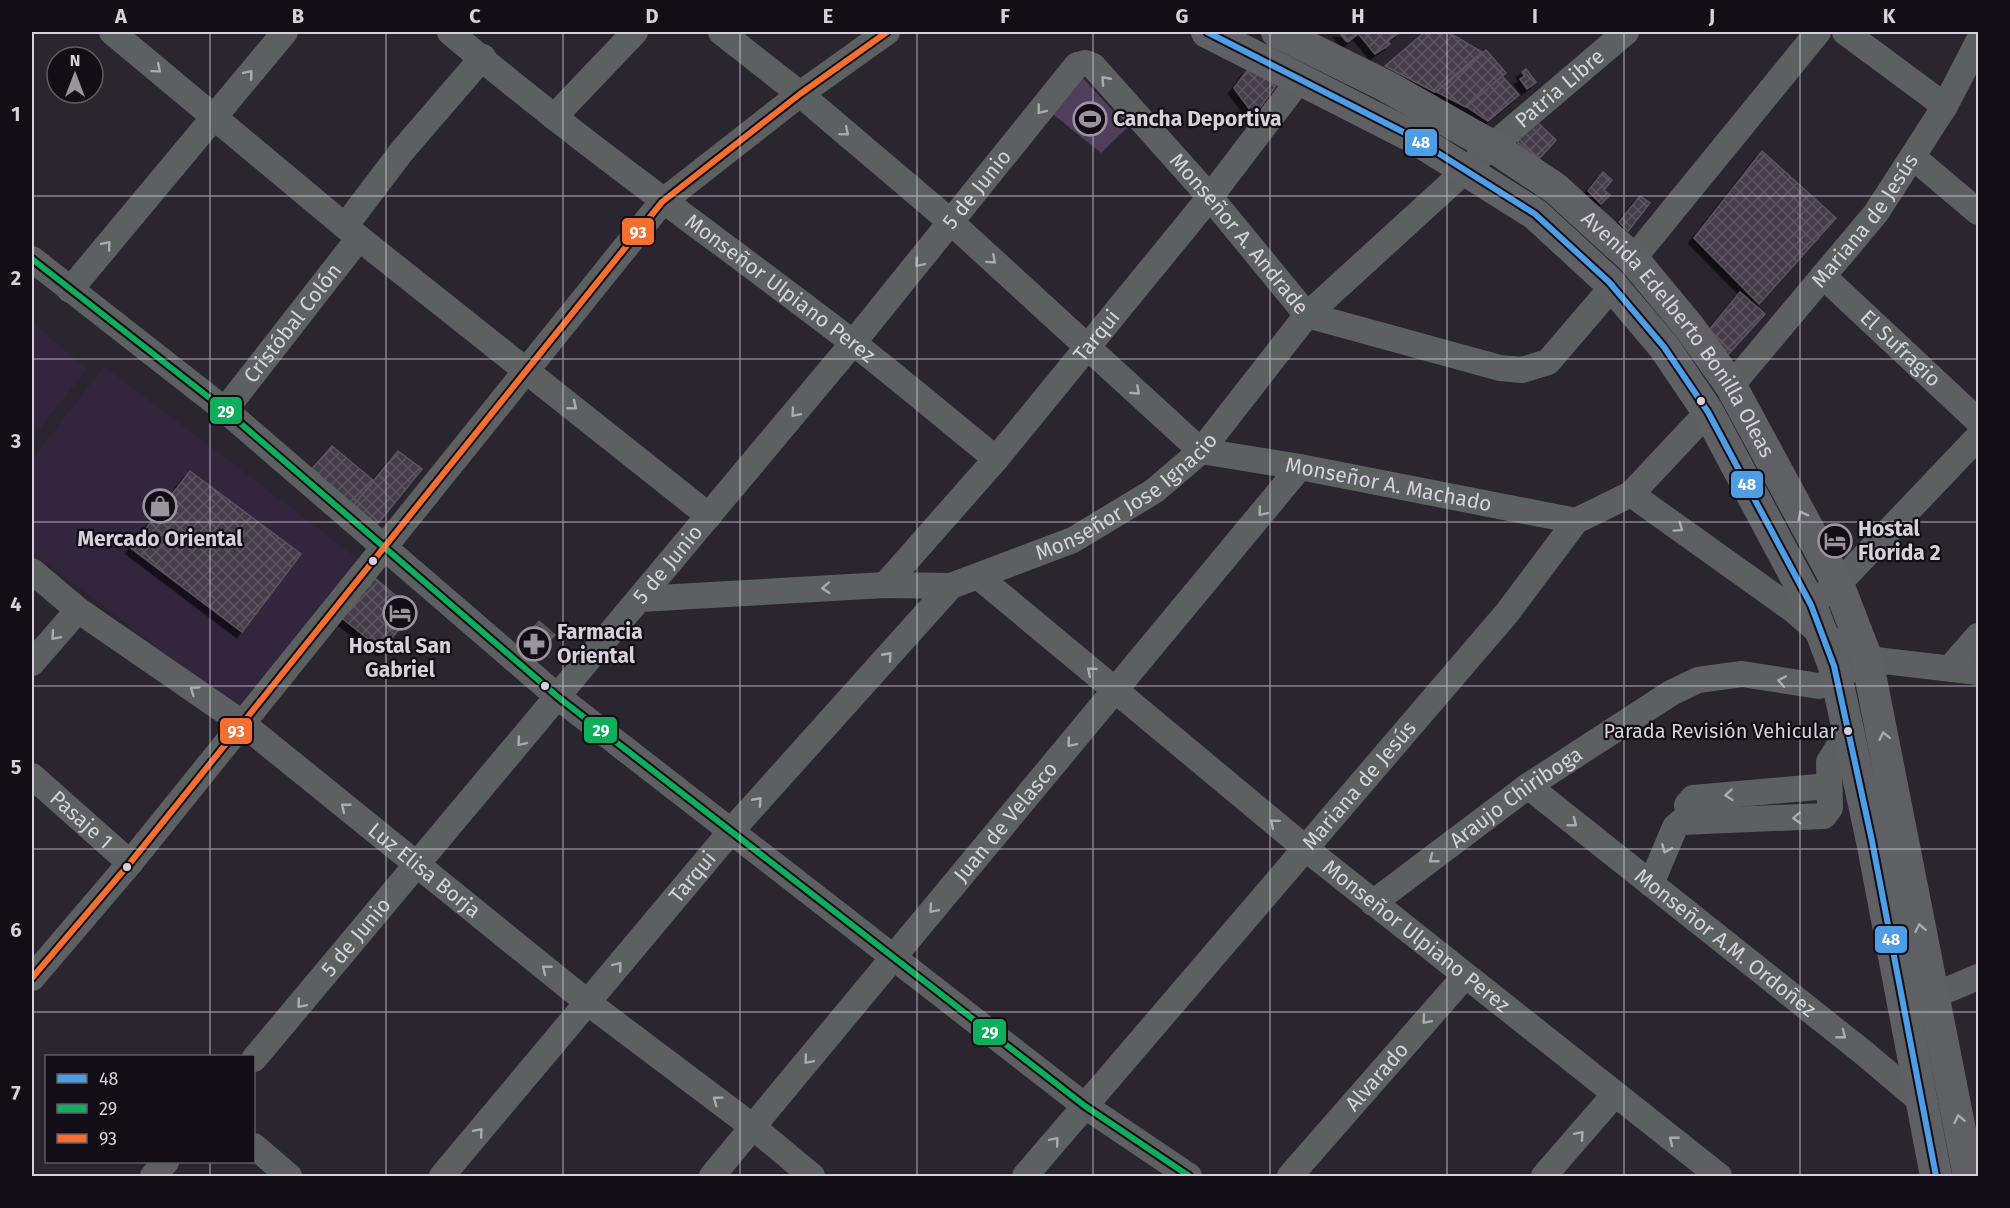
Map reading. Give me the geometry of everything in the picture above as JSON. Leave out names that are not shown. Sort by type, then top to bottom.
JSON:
[{"type":"main road","name":"Avenida Edelberto Bonilla Oleas","points":[[1207,32],[1411,136],[1467,169],[1535,214],[1613,286],[1664,347],[1708,412],[1811,605],[1838,678],[1936,1176]]},
{"type":"main road","name":"Avenida Edelberto Bonilla Oleas","points":[[1277,32],[1386,86],[1492,146],[1555,188],[1633,259],[1690,328],[1731,386],[1838,584],[1866,659],[1881,724],[1969,1176]]},
{"type":"street","points":[[112,32],[352,231],[709,516]]},
{"type":"street","points":[[70,290],[285,32]]},
{"type":"street","points":[[554,117],[635,32]]},
{"type":"street","points":[[721,32],[800,94],[952,223],[1201,451]]},
{"type":"street","points":[[32,978],[130,863],[662,202],[800,94],[887,32]]},
{"type":"street","name":"Patria Libre","points":[[1492,146],[1626,32]]},
{"type":"street","points":[[1633,259],[1818,32]]},
{"type":"street","points":[[1845,32],[1945,106]]},
{"type":"street","name":"Monseñor Ulpiano Perez","points":[[459,34],[554,117],[662,202],[853,343],[996,459]]},
{"type":"street","name":"Mariana de Jesús","points":[[1731,386],[1876,213],[1945,106],[1978,42]]},
{"type":"street","name":"Cristóbal Colón","points":[[225,410],[352,231],[402,151],[483,57]]},
{"type":"street","name":"Monseñor A. Andrade","points":[[1077,65],[1085,63],[1093,66],[1210,197],[1307,315],[1500,368],[1522,370],[1548,362],[1613,286]]},
{"type":"street","name":"5 de Junio","points":[[255,1058],[418,866],[853,343],[1077,65]]},
{"type":"street","name":"Tarqui","points":[[885,585],[996,459],[1210,197],[1300,79]]},
{"type":"street","name":"Monseñor Jose Ignacio","points":[[640,599],[885,585],[951,586],[1074,540],[1154,491],[1201,451],[1307,315],[1492,146]]},
{"type":"street","points":[[1913,157],[1978,212]]},
{"type":"street","points":[[32,259],[225,410],[558,697],[1085,1106],[1189,1176]]},
{"type":"street","name":"El Sufragio","points":[[1823,276],[1978,421]]},
{"type":"street","name":"Mariana de Jesús","points":[[1025,1176],[1507,613],[1576,521],[1631,494],[1708,412]]},
{"type":"street","points":[[1811,605],[1838,584],[1978,437]]},
{"type":"street","name":"Monseñor A. Machado","points":[[1201,451],[1299,467],[1576,521]]},
{"type":"street","name":"Juan de Velasco","points":[[712,1176],[1299,467]]},
{"type":"street","points":[[1631,494],[1792,609],[1821,634],[1866,659],[1978,672]]},
{"type":"street","name":"Luz Elisa Borja","points":[[32,571],[78,609],[242,723],[587,1002],[753,1127],[812,1176]]},
{"type":"street","name":"Monseñor Ulpiano Perez","points":[[979,577],[1305,848],[1719,1176]]},
{"type":"street","name":"Tarqui","points":[[442,1176],[732,830],[951,586]]},
{"type":"street","points":[[32,663],[78,609]]},
{"type":"street","points":[[1950,668],[1978,636]]},
{"type":"street","name":"Araujo Chiriboga","points":[[1373,903],[1528,786],[1671,693],[1698,680],[1742,674],[1810,686],[1830,683],[1866,659]]},
{"type":"street","points":[[1651,884],[1675,827],[1689,821],[1693,824],[1824,816],[1830,808],[1829,762],[1849,730]]},
{"type":"street","name":"Pasaje 1","points":[[32,776],[130,863]]},
{"type":"street","name":"Monseñor A.M. Ordoñez","points":[[1528,786],[1864,1053],[1922,1102]]},
{"type":"street","name":"Alvarado","points":[[1290,1176],[1465,976]]},
{"type":"street","points":[[1933,996],[1978,979]]},
{"type":"street","points":[[1544,1176],[1615,1094]]},
{"type":"street","points":[[255,1147],[289,1176]]},
{"type":"street","points":[[153,1176],[164,1163]]},
{"type":"shaded area","name":"Cancha Deportiva","points":[[1080,75],[1128,127],[1101,153],[1049,111]]},
{"type":"shaded area","points":[[32,322],[87,369],[32,438]]},
{"type":"shaded area","name":"Mercado Oriental","points":[[104,366],[357,558],[240,710],[32,552],[32,460]]},
{"type":"building","points":[[1339,32],[1358,32],[1346,41]]},
{"type":"building","points":[[1339,32],[1360,32],[1348,42]]},
{"type":"building","points":[[1357,32],[1400,32],[1388,41],[1390,44],[1375,54]]},
{"type":"building","points":[[1425,32],[1448,32],[1482,52],[1435,92],[1385,66]]},
{"type":"building","points":[[1486,50],[1506,73],[1466,107],[1437,92]]},
{"type":"building","points":[[1249,68],[1278,83],[1254,115],[1234,88]]},
{"type":"building","points":[[1526,69],[1536,82],[1527,89],[1520,79],[1525,76],[1522,72]]},
{"type":"building","points":[[1502,76],[1519,95],[1488,121],[1467,107]]},
{"type":"building","points":[[1535,120],[1556,140],[1540,158],[1518,143],[1516,130]]},
{"type":"building","points":[[1762,151],[1836,218],[1759,304],[1694,238]]},
{"type":"building","points":[[1603,172],[1612,180],[1604,190],[1610,195],[1601,204],[1588,191]]},
{"type":"building","points":[[1640,196],[1650,203],[1628,231],[1619,222]]},
{"type":"building","points":[[1740,292],[1765,314],[1724,359],[1708,331]]},
{"type":"building","points":[[332,446],[374,481],[352,507],[310,471]]},
{"type":"building","points":[[398,451],[422,469],[376,526],[352,507]]},
{"type":"building","points":[[190,471],[301,554],[242,632],[131,548]]},
{"type":"building","points":[[369,573],[414,611],[382,650],[337,614]]},
{"type":"building","points":[[539,621],[555,635],[537,655],[522,641]]},
{"type":"transit line","name":"93","points":[[32,978],[130,863],[662,202],[800,94],[887,32]]},
{"type":"transit line","name":"48","points":[[1207,32],[1411,136],[1535,214],[1609,282],[1664,347],[1708,412],[1811,605],[1834,666],[1872,841],[1936,1176]]},
{"type":"transit line","name":"29","points":[[32,259],[225,410],[558,697],[1085,1106],[1189,1176]]},
{"type":"place","name":"Cancha Deportiva","points":[[1090,119]]},
{"type":"place","name":"Mercado Oriental","points":[[160,506]]},
{"type":"place","name":"Hostal Florida 2","points":[[1835,541]]},
{"type":"place","name":"Hostal San Gabriel","points":[[400,613]]},
{"type":"place","name":"Farmacia Oriental","points":[[534,644]]},
{"type":"place","name":"Parada Revisión Vehicular","points":[[1848,731]]}]
